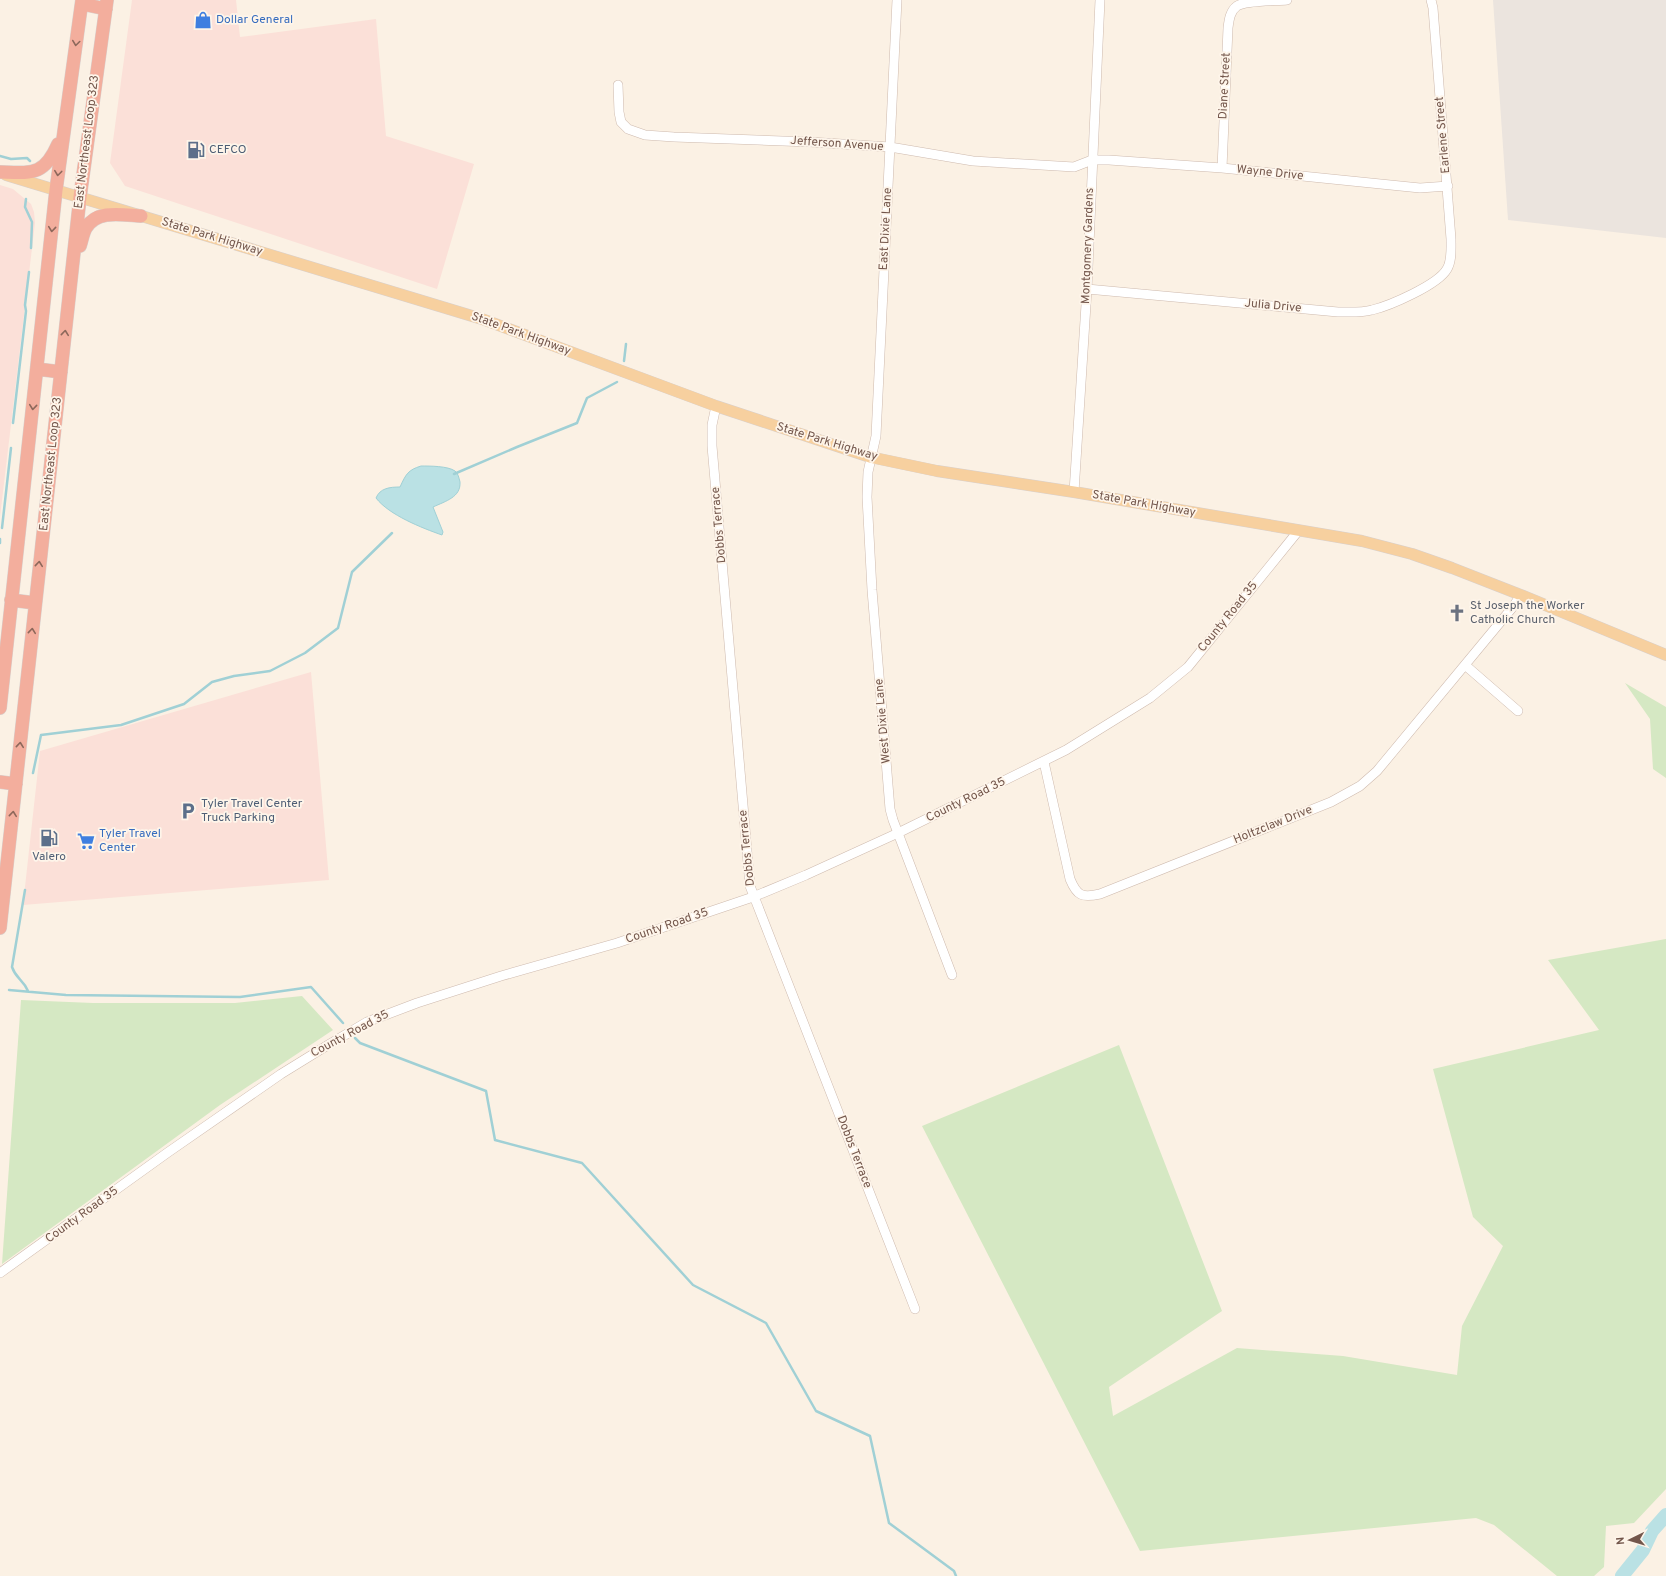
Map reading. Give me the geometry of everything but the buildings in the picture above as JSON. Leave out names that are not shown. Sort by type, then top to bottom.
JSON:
[{"type":"highway","points":[[82,2],[106,4]]},
{"type":"highway","name":"East Northeast Loop 323","points":[[0,708],[56,190],[82,2]]},
{"type":"highway","name":"East Northeast Loop 323","points":[[0,928],[80,197],[106,4]]},
{"type":"highway","points":[[0,172],[26,173],[41,169],[52,158],[64,129]]},
{"type":"highway","points":[[72,272],[84,232],[94,220],[108,215],[141,216]]},
{"type":"highway","points":[[37,369],[61,372]]},
{"type":"highway","points":[[12,600],[35,603]]},
{"type":"highway","points":[[0,782],[16,784]]},
{"type":"main road","name":"State Park Highway","points":[[0,172],[482,319],[716,406],[870,457],[937,470],[1338,536],[1412,554],[1521,595],[1666,655]]},
{"type":"street","name":"East Dixie Lane","points":[[870,457],[876,436],[897,0]]},
{"type":"street","name":"Montgomery Gardens","points":[[1074,492],[1087,289],[1100,0]]},
{"type":"street","name":"Diane Street","points":[[1222,168],[1228,28],[1230,14],[1237,5],[1248,2],[1287,0]]},
{"type":"street","name":"Earlene Street","points":[[1431,0],[1434,16],[1448,186],[1451,255],[1447,269]]},
{"type":"street","name":"Jefferson Avenue","points":[[618,85],[618,112],[622,122],[628,129],[636,133],[674,137],[810,142],[890,147],[981,161],[1074,167],[1092,160]]},
{"type":"street","name":"Wayne Drive","points":[[1092,160],[1222,168],[1420,188],[1448,186]]},
{"type":"street","name":"Julia Drive","points":[[1087,289],[1338,312],[1356,312],[1377,308],[1429,286],[1447,269]]},
{"type":"street","name":"Dobbs Terrace","points":[[716,406],[712,425],[712,446],[749,882],[753,897],[783,968],[915,1309]]},
{"type":"street","name":"West Dixie Lane","points":[[870,457],[867,485],[872,590],[890,805],[893,820],[952,975]]},
{"type":"street","name":"County Road 35","points":[[0,1273],[167,1153],[275,1078],[328,1044],[367,1022],[417,1003],[501,976],[617,943],[753,897],[806,875],[898,833],[1044,762],[1082,741],[1150,698],[1179,674],[1199,654],[1299,530]]},
{"type":"street","name":"Holtzclaw Drive","points":[[1044,762],[1073,888],[1081,895],[1088,896],[1100,894],[1331,802],[1360,786],[1377,771],[1512,608],[1521,595]]},
{"type":"street","points":[[1465,665],[1518,711]]},
{"type":"shaded area","points":[[132,0],[236,0],[240,37],[376,19],[386,136],[474,164],[437,289],[125,186],[110,163]]},
{"type":"shaded area","points":[[1493,0],[1666,0],[1666,238],[1508,220]]},
{"type":"shaded area","points":[[0,185],[13,189],[31,204],[34,212],[35,223],[0,517]]},
{"type":"shaded area","name":"Tyler Travel Center","points":[[311,672],[329,880],[23,905],[40,751]]},
{"type":"green space","points":[[1625,683],[1666,707],[1666,778],[1653,769],[1650,719]]},
{"type":"green space","points":[[1666,939],[1666,1489],[1634,1523],[1606,1526],[1604,1567],[1594,1576],[1557,1576],[1494,1525],[1476,1518],[1140,1551],[922,1126],[1119,1045],[1222,1311],[1109,1387],[1113,1416],[1237,1348],[1343,1356],[1457,1375],[1462,1326],[1503,1246],[1473,1217],[1433,1069],[1599,1030],[1548,960]]},
{"type":"green space","points":[[302,996],[333,1030],[220,1105],[2,1264],[21,1000],[93,1003],[235,1003]]},
{"type":"water","points":[[421,466],[452,469],[459,477],[460,487],[455,495],[433,507],[443,532],[442,535],[416,525],[397,515],[376,498],[383,490],[400,487],[408,473]]},
{"type":"waterway","points":[[0,156],[11,159],[27,158],[30,161]]},
{"type":"waterway","points":[[26,199],[25,207],[32,222],[31,248]]},
{"type":"waterway","points":[[13,423],[29,272]]},
{"type":"waterway","points":[[624,361],[626,344]]},
{"type":"waterway","points":[[454,474],[577,423],[587,398],[617,382]]},
{"type":"waterway","points":[[2,528],[11,448]]},
{"type":"waterway","points":[[33,773],[41,735],[121,725],[184,704],[212,682],[234,676],[270,671],[305,653],[338,628],[352,572],[392,533]]},
{"type":"waterway","points":[[25,890],[12,967],[15,974],[28,991]]},
{"type":"waterway","points":[[9,990],[66,995],[240,997],[311,987],[343,1023]]},
{"type":"waterway","points":[[355,1038],[360,1043],[486,1091],[495,1140],[582,1163],[693,1285],[766,1323],[816,1411],[870,1436],[889,1523],[954,1571],[956,1576]]},
{"type":"waterway","points":[[1622,1576],[1643,1550],[1652,1531],[1666,1515]]},
{"type":"place","name":"Dollar General","points":[[203,20]]},
{"type":"place","name":"CEFCO","points":[[196,150]]},
{"type":"place","name":"St Joseph the Worker Catholic Church","points":[[1457,613]]},
{"type":"place","name":"Tyler Travel Center Truck Parking","points":[[188,811]]},
{"type":"place","name":"Valero","points":[[49,838]]},
{"type":"place","name":"Tyler Travel Center","points":[[86,841]]}]
